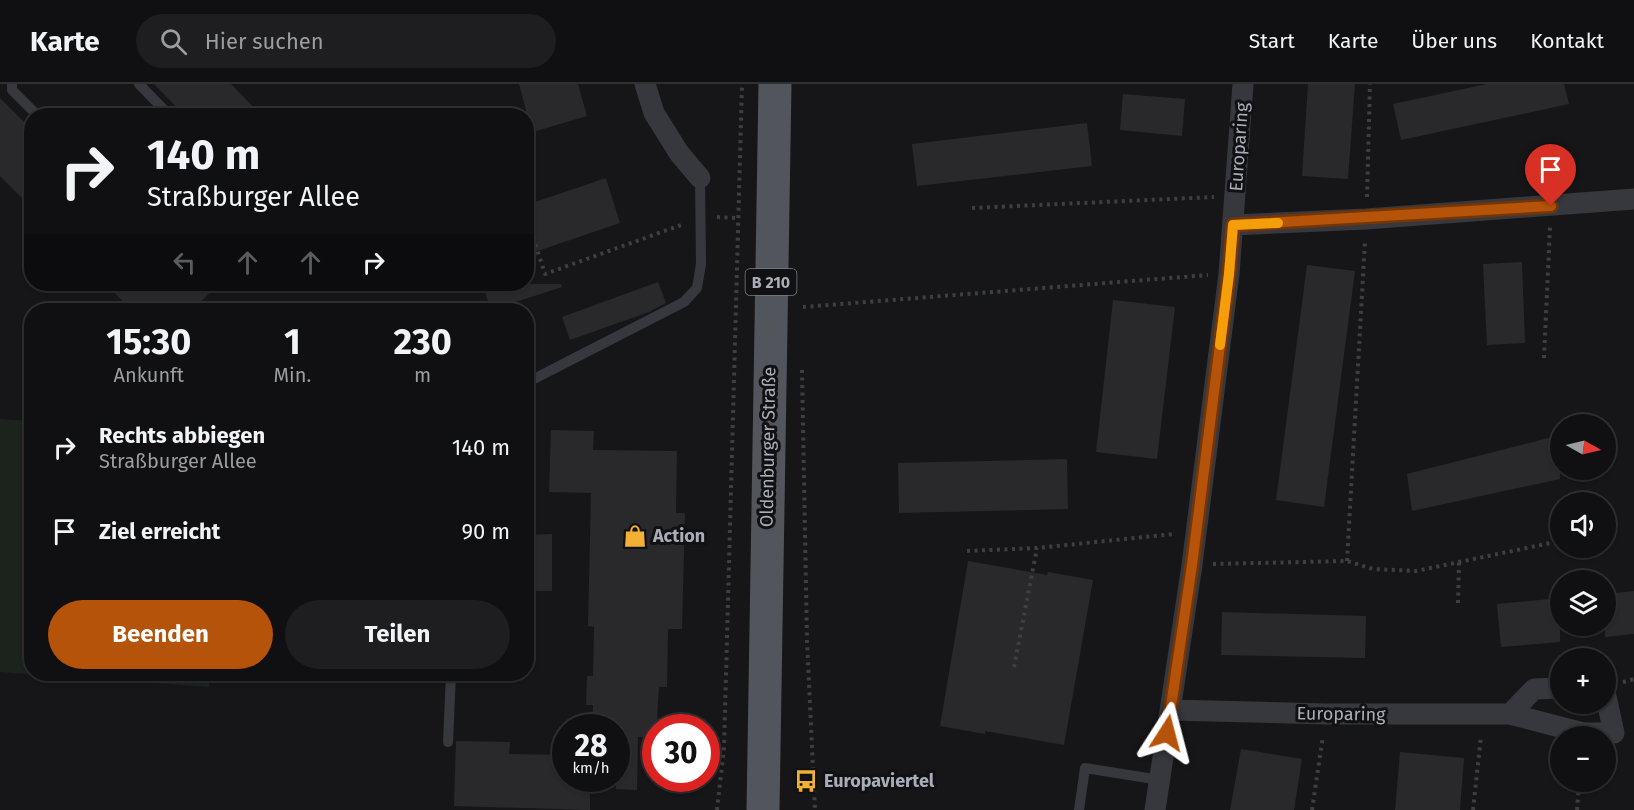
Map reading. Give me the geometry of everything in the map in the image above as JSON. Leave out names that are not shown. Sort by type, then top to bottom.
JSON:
[{"type":"main road","name":"Oldenburger Straße","points":[[763,810],[775,84]]},
{"type":"street","points":[[645,84],[654,113],[679,153],[700,178]]},
{"type":"street","name":"Europaring","points":[[1155,810],[1192,565],[1229,274],[1243,84]]},
{"type":"street","points":[[1233,225],[1366,219],[1634,199]]},
{"type":"street","points":[[1510,714],[1534,689],[1550,688]]},
{"type":"street","name":"Europaring","points":[[1171,710],[1326,714],[1510,714],[1583,733],[1614,733],[1610,714]]},
{"type":"lane","points":[[12,84],[12,90],[30,108]]},
{"type":"lane","points":[[139,84],[162,108]]},
{"type":"lane","points":[[534,379],[684,303],[697,288],[701,264],[700,178]]},
{"type":"lane","points":[[448,742],[451,681]]},
{"type":"lane","points":[[1079,810],[1085,768],[1160,780]]},
{"type":"path","points":[[717,810],[724,748],[742,84]]},
{"type":"path","points":[[1347,561],[1366,219],[1370,84]]},
{"type":"path","points":[[972,208],[1236,196]]},
{"type":"path","points":[[1544,358],[1551,206]]},
{"type":"path","points":[[534,240],[545,274],[700,216]]},
{"type":"path","points":[[802,316],[802,307],[1229,274]]},
{"type":"path","points":[[801,367],[807,640],[815,810]]},
{"type":"path","points":[[967,551],[1037,548],[1196,532]]},
{"type":"path","points":[[1192,565],[1347,561],[1373,568],[1416,571],[1550,543]]},
{"type":"path","points":[[1014,667],[1037,548]]},
{"type":"path","points":[[1458,603],[1459,562]]},
{"type":"path","points":[[1312,810],[1326,714]]},
{"type":"path","points":[[1473,810],[1484,715]]},
{"type":"path","points":[[1577,810],[1578,792]]},
{"type":"shaded area","points":[[0,419],[24,421],[24,674],[0,672]]},
{"type":"shaded area","points":[[125,681],[209,681],[209,687]]},
{"type":"building","points":[[154,84],[231,84],[254,108],[177,108]]},
{"type":"building","points":[[519,84],[578,84],[587,116],[534,132],[534,108],[525,108]]},
{"type":"building","points":[[1308,84],[1355,84],[1348,179],[1302,176]]},
{"type":"building","points":[[1487,84],[1564,84],[1569,104],[1401,140],[1393,104]]},
{"type":"building","points":[[1123,94],[1185,99],[1182,136],[1120,130]]},
{"type":"building","points":[[0,98],[24,122],[24,200],[0,176]]},
{"type":"building","points":[[1087,123],[1092,166],[917,186],[912,144]]},
{"type":"building","points":[[606,178],[620,223],[534,252],[534,202]]},
{"type":"building","points":[[1522,262],[1525,343],[1487,345],[1483,264]]},
{"type":"building","points":[[1307,265],[1355,271],[1324,507],[1276,500]]},
{"type":"building","points":[[658,282],[666,303],[649,312],[570,340],[562,317]]},
{"type":"building","points":[[534,284],[561,284],[562,287],[513,303],[489,303],[484,291],[534,291]]},
{"type":"building","points":[[112,291],[212,291],[199,303],[125,303]]},
{"type":"building","points":[[1113,300],[1175,307],[1157,459],[1096,452]]},
{"type":"building","points":[[551,430],[594,431],[593,450],[677,451],[676,513],[685,513],[682,629],[668,629],[667,687],[659,687],[657,714],[642,714],[642,737],[638,737],[637,790],[630,790],[630,714],[593,714],[593,705],[586,705],[587,676],[593,676],[594,627],[588,626],[591,493],[549,492]]},
{"type":"building","points":[[1550,438],[1550,480],[1555,480],[1412,511],[1407,474]]},
{"type":"building","points":[[1067,459],[1068,509],[899,513],[898,463]]},
{"type":"building","points":[[552,534],[552,591],[534,591],[534,535]]},
{"type":"building","points":[[968,561],[1047,575],[1048,572],[1093,580],[1064,745],[985,731],[985,734],[940,726]]},
{"type":"building","points":[[1634,591],[1634,634],[1616,636],[1616,593]]},
{"type":"building","points":[[1550,599],[1550,636],[1560,636],[1560,642],[1501,647],[1497,604]]},
{"type":"building","points":[[1222,612],[1366,616],[1365,658],[1221,655]]},
{"type":"building","points":[[456,741],[510,742],[509,754],[552,755],[552,792],[590,792],[590,810],[454,806]]},
{"type":"building","points":[[1241,749],[1302,759],[1294,810],[1230,810]]},
{"type":"building","points":[[1400,752],[1464,758],[1460,810],[1395,810]]},
{"type":"slow traffic","points":[[1220,345],[1233,225],[1278,223]]},
{"type":"place","name":"Action","points":[[635,536]]},
{"type":"place","name":"Europaviertel","points":[[806,781]]},
{"type":"route","points":[[1167,733],[1192,565],[1229,274],[1233,225],[1366,219],[1551,206]]}]
